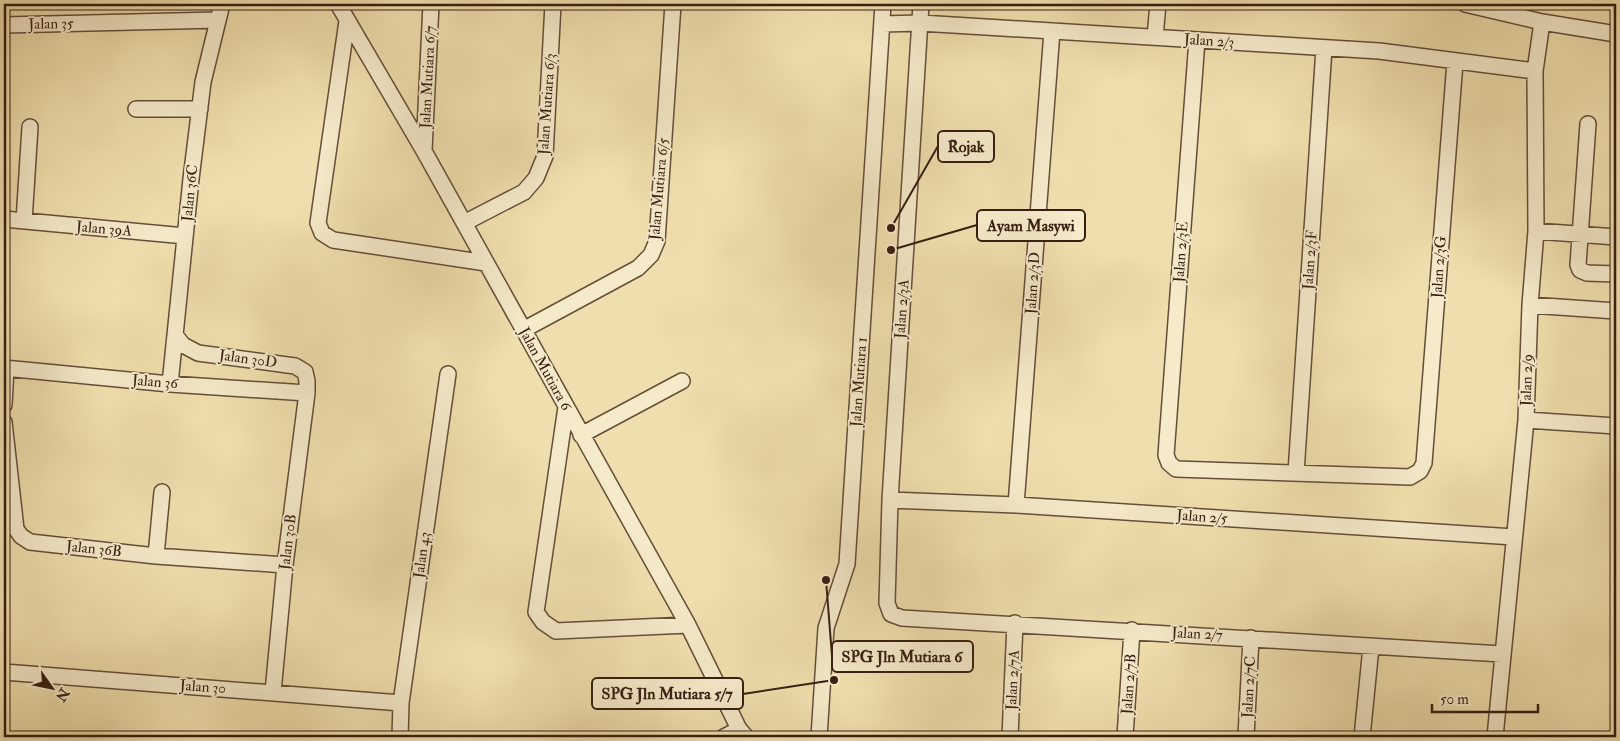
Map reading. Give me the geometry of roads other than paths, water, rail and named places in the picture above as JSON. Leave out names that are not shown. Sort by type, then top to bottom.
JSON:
[{"type":"street","name":"Jalan 36C","points":[[170,384],[200,109],[204,82],[222,4]]},
{"type":"street","name":"Jalan Mutiara 6","points":[[338,4],[424,151],[688,625],[743,733]]},
{"type":"street","name":"Jalan Mutiara 6/7","points":[[424,151],[431,4]]},
{"type":"street","name":"Jalan Mutiara 6/3","points":[[464,223],[524,192],[536,178],[546,156],[553,4]]},
{"type":"street","name":"Jalan Mutiara 6/5","points":[[524,330],[638,268],[651,255],[657,241],[673,4]]},
{"type":"street","name":"Jalan Mutiara 1","points":[[819,737],[826,628],[847,564],[883,4]]},
{"type":"street","name":"Jalan 2/3A","points":[[892,614],[887,603],[890,500],[921,4]]},
{"type":"street","points":[[1155,37],[1158,4]]},
{"type":"street","points":[[1471,4],[1542,22],[1616,34]]},
{"type":"street","name":"Jalan 35","points":[[4,25],[218,20]]},
{"type":"street","points":[[347,21],[318,223],[322,233],[333,240],[486,263]]},
{"type":"street","name":"Jalan 2/9","points":[[1495,737],[1526,420],[1530,305],[1536,231],[1535,71],[1542,22]]},
{"type":"street","name":"Jalan 2/3","points":[[882,24],[920,23],[1379,51],[1535,71]]},
{"type":"street","name":"Jalan 2/3D","points":[[1016,505],[1052,31]]},
{"type":"street","name":"Jalan 2/3E","points":[[1197,40],[1166,456],[1169,463],[1176,469],[1296,473]]},
{"type":"street","name":"Jalan 2/3F","points":[[1296,473],[1324,48]]},
{"type":"street","name":"Jalan 2/3G","points":[[1296,473],[1410,477],[1420,472],[1424,463],[1455,62]]},
{"type":"street","points":[[136,109],[200,109]]},
{"type":"street","points":[[1588,124],[1578,265],[1580,270],[1587,273],[1616,274]]},
{"type":"street","points":[[24,221],[30,127]]},
{"type":"street","name":"Jalan 39A","points":[[4,220],[185,236]]},
{"type":"street","points":[[1536,231],[1616,237]]},
{"type":"street","points":[[1530,305],[1616,311]]},
{"type":"street","name":"Jalan 30D","points":[[175,335],[183,345],[198,353],[295,366],[305,372],[307,381],[306,393]]},
{"type":"street","points":[[4,405],[5,368]]},
{"type":"street","name":"Jalan 36","points":[[5,368],[170,384],[306,393]]},
{"type":"street","name":"Jalan 43","points":[[400,737],[401,703],[448,374]]},
{"type":"street","points":[[581,435],[682,381]]},
{"type":"street","name":"Jalan 30B","points":[[273,692],[285,566],[306,393]]},
{"type":"street","points":[[566,407],[536,612],[544,622],[556,631],[688,625]]},
{"type":"street","points":[[1526,420],[1616,426]]},
{"type":"street","name":"Jalan 36B","points":[[4,422],[16,529],[21,536],[30,542],[156,556],[285,566]]},
{"type":"street","points":[[156,556],[162,492]]},
{"type":"street","name":"Jalan 2/5","points":[[890,500],[1016,505],[1514,537]]},
{"type":"street","name":"Jalan 2/7","points":[[892,614],[902,618],[1132,630],[1502,654]]},
{"type":"street","name":"Jalan 2/7A","points":[[1010,737],[1015,623]]},
{"type":"street","name":"Jalan 2/7B","points":[[1125,737],[1132,630]]},
{"type":"street","name":"Jalan 2/7C","points":[[1246,737],[1251,638]]},
{"type":"street","points":[[1362,737],[1371,646]]},
{"type":"street","name":"Jalan 30","points":[[4,672],[401,703]]},
{"type":"street","points":[[724,737],[743,733]]},
{"type":"place","name":"Rojak","points":[[891,228]]},
{"type":"place","name":"Ayam Masywi","points":[[891,250]]},
{"type":"place","name":"SPG Jln Mutiara 6","points":[[826,580]]},
{"type":"place","name":"SPG Jln Mutiara 5/7","points":[[834,680]]}]
